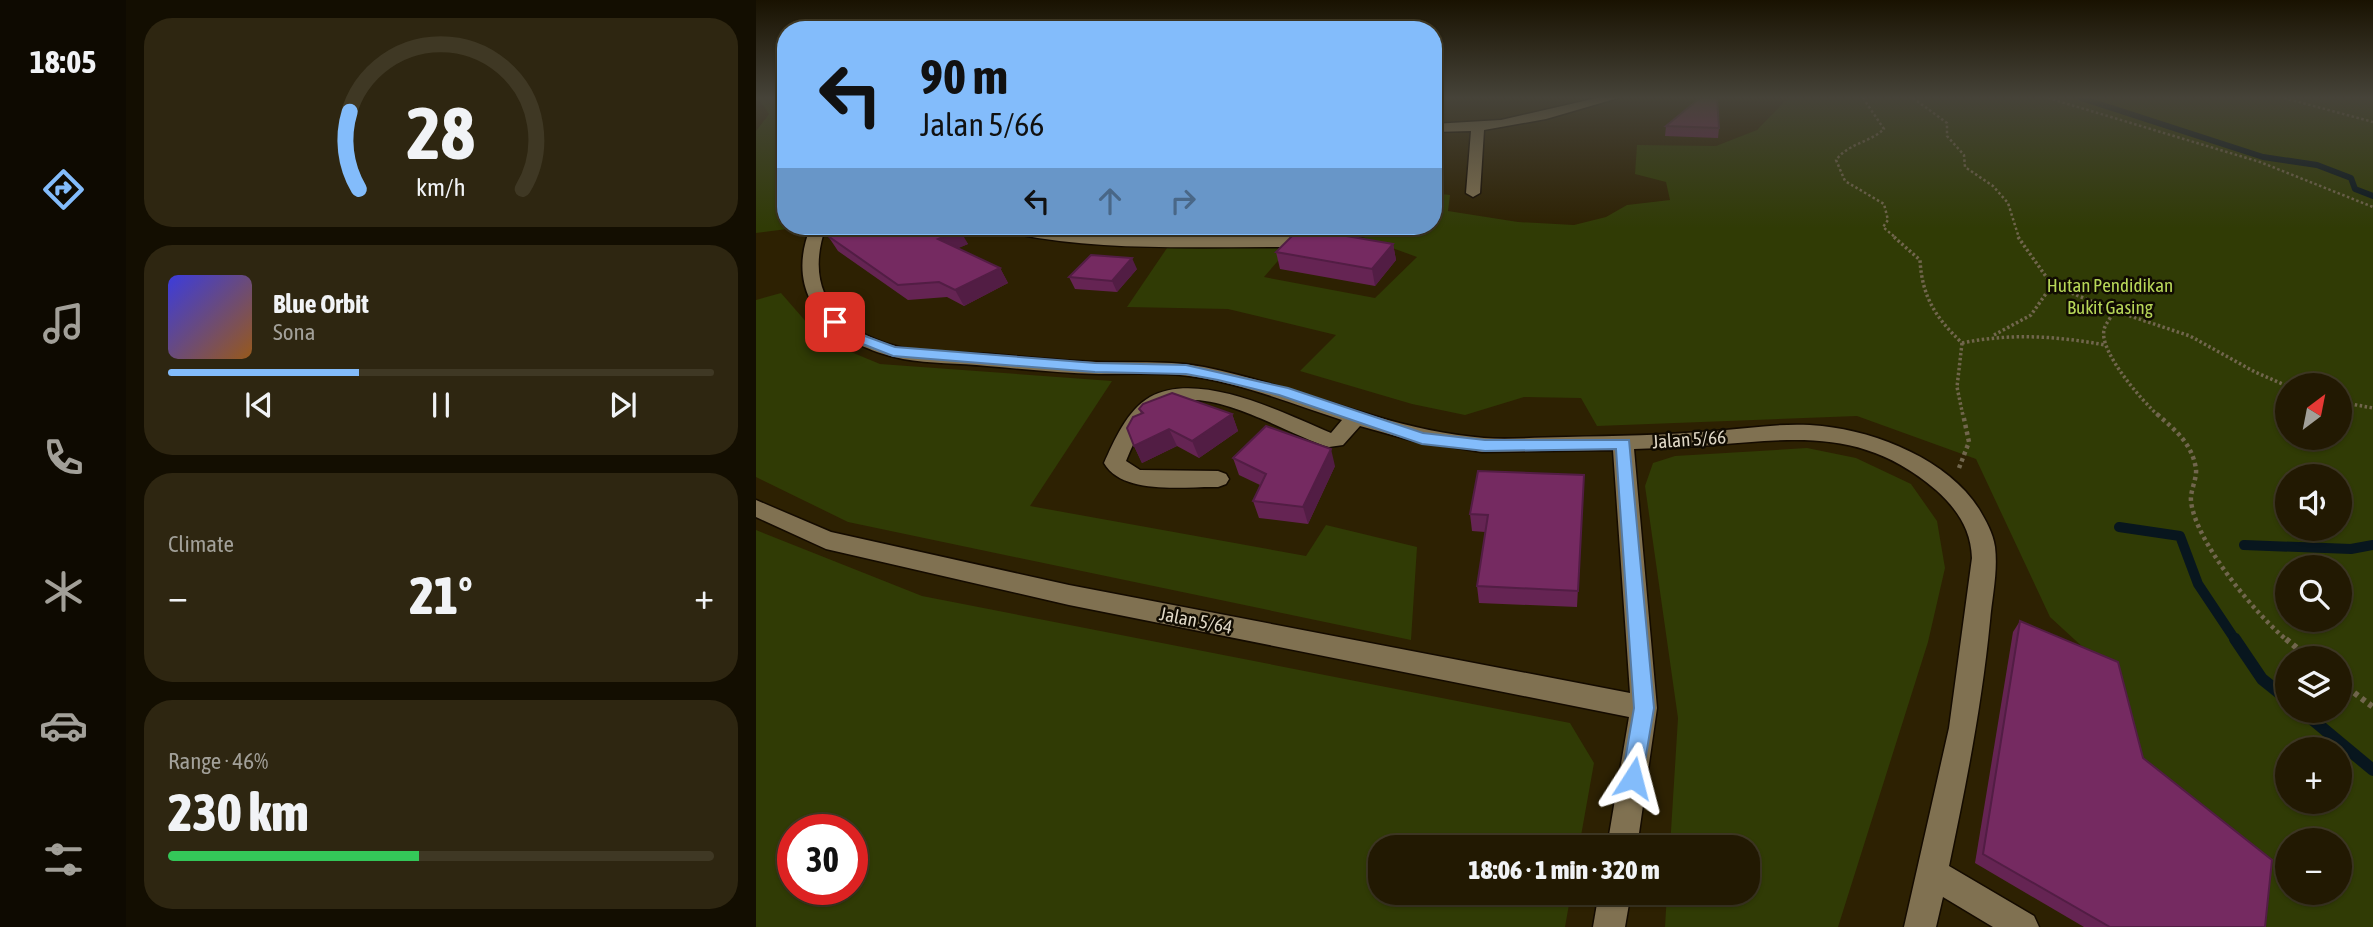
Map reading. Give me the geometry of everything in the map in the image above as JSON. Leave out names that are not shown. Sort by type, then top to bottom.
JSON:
[{"type":"street","points":[[1473,193],[1477,141]]},
{"type":"street","name":"Jalan 5/66","points":[[814,235],[809,246],[807,276],[818,301],[835,322],[860,338],[893,351],[1095,368],[1186,369],[1283,392],[1422,438],[1485,446],[1623,444],[1783,433],[1826,433],[1871,446],[1908,461],[1945,484],[1964,506],[1980,532],[1983,567],[1974,658],[1920,927]]},
{"type":"street","points":[[1037,235],[1077,240],[1293,242]]},
{"type":"street","points":[[1218,479],[1136,478],[1114,463],[1132,427],[1157,401],[1174,394],[1211,396],[1285,421],[1329,440],[1336,440],[1356,417]]},
{"type":"street","points":[[1623,444],[1644,708],[1624,835]]},
{"type":"street","name":"Jalan 5/64","points":[[756,508],[826,540],[1069,594],[1644,708]]},
{"type":"street","points":[[1932,873],[2023,927]]},
{"type":"street","points":[[1609,927],[1613,905]]},
{"type":"path","points":[[1860,141],[1842,150],[1836,160],[1845,181],[1884,204],[1888,220],[1883,227],[1920,260],[1923,295],[1936,318],[1962,343]]},
{"type":"path","points":[[1952,141],[1964,155],[1965,167],[2001,191],[2018,219],[2016,234],[2052,285],[2115,311],[2190,336],[2275,381]]},
{"type":"path","points":[[2191,141],[2260,162],[2373,207]]},
{"type":"path","points":[[1962,343],[1993,335],[2031,316],[2052,285]]},
{"type":"path","points":[[2115,311],[2104,330],[2105,345],[2126,379],[2150,408],[2186,439],[2196,470],[2191,501],[2203,535],[2227,573],[2266,623],[2294,646]]},
{"type":"path","points":[[1993,335],[2067,338],[2105,345]]},
{"type":"path","points":[[1945,484],[1956,476],[1969,442],[1957,387],[1962,343]]},
{"type":"path","points":[[2352,404],[2373,408]]},
{"type":"path","points":[[2352,691],[2373,707]]},
{"type":"green space","points":[[756,141],[777,141],[777,230],[756,233]]},
{"type":"green space","name":"Hutan Pendidikan Bukit Gasing","points":[[1728,141],[2373,141],[2373,927],[2258,927],[2135,768],[2111,673],[2050,617],[1976,459],[1857,416],[1597,426],[1581,398],[1524,397],[1465,415],[1412,404],[1300,371],[1336,335],[1228,309],[1127,307],[1167,248],[1290,247],[1264,277],[1375,298],[1417,257],[1357,235],[1442,235],[1442,194],[1450,195],[1448,211],[1518,222],[1574,225],[1606,217],[1627,205],[1670,200],[1666,182],[1635,174],[1637,145],[1716,146]]},
{"type":"green space","points":[[781,293],[822,340],[880,364],[1112,381],[1030,506],[1306,556],[1326,525],[1417,547],[1411,640],[848,522],[756,477],[756,300]]},
{"type":"green space","points":[[1807,448],[1856,458],[1911,484],[1937,521],[1945,568],[1928,642],[1838,927],[1665,927],[1666,905],[1760,905],[1760,835],[1671,835],[1678,718],[1645,486],[1653,463],[1675,456]]},
{"type":"green space","points":[[756,530],[922,596],[1570,723],[1594,763],[1581,835],[1368,835],[1368,905],[1569,905],[1565,927],[756,927]]},
{"type":"building","points":[[948,235],[938,239],[1000,268],[955,290],[939,282],[898,285],[828,236]]},
{"type":"building","points":[[1293,235],[1341,235],[1393,244],[1372,269],[1276,252]]},
{"type":"building","points":[[1091,255],[1132,258],[1112,281],[1069,277]]},
{"type":"building","points":[[1172,393],[1232,414],[1192,441],[1169,429],[1134,446],[1127,428],[1133,417],[1143,413],[1139,409],[1143,404]]},
{"type":"building","points":[[1266,426],[1331,449],[1303,507],[1253,501],[1266,474],[1233,458]]},
{"type":"building","points":[[1478,471],[1584,475],[1578,591],[1477,586],[1488,515],[1470,514]]},
{"type":"building","points":[[2020,621],[2118,662],[2143,758],[2272,860],[2265,927],[2110,927],[1983,854]]},
{"type":"waterway","points":[[2214,141],[2263,157],[2317,165],[2351,178],[2355,189],[2373,196]]},
{"type":"waterway","points":[[2119,527],[2180,536],[2198,584],[2236,641]]},
{"type":"waterway","points":[[2244,545],[2351,549],[2373,545]]},
{"type":"waterway","points":[[2235,639],[2262,679],[2275,689]]},
{"type":"waterway","points":[[2317,723],[2373,770]]},
{"type":"route","points":[[835,322],[860,338],[893,351],[1095,368],[1186,369],[1218,375],[1283,392],[1422,438],[1485,446],[1623,444],[1644,708],[1633,778]]}]
